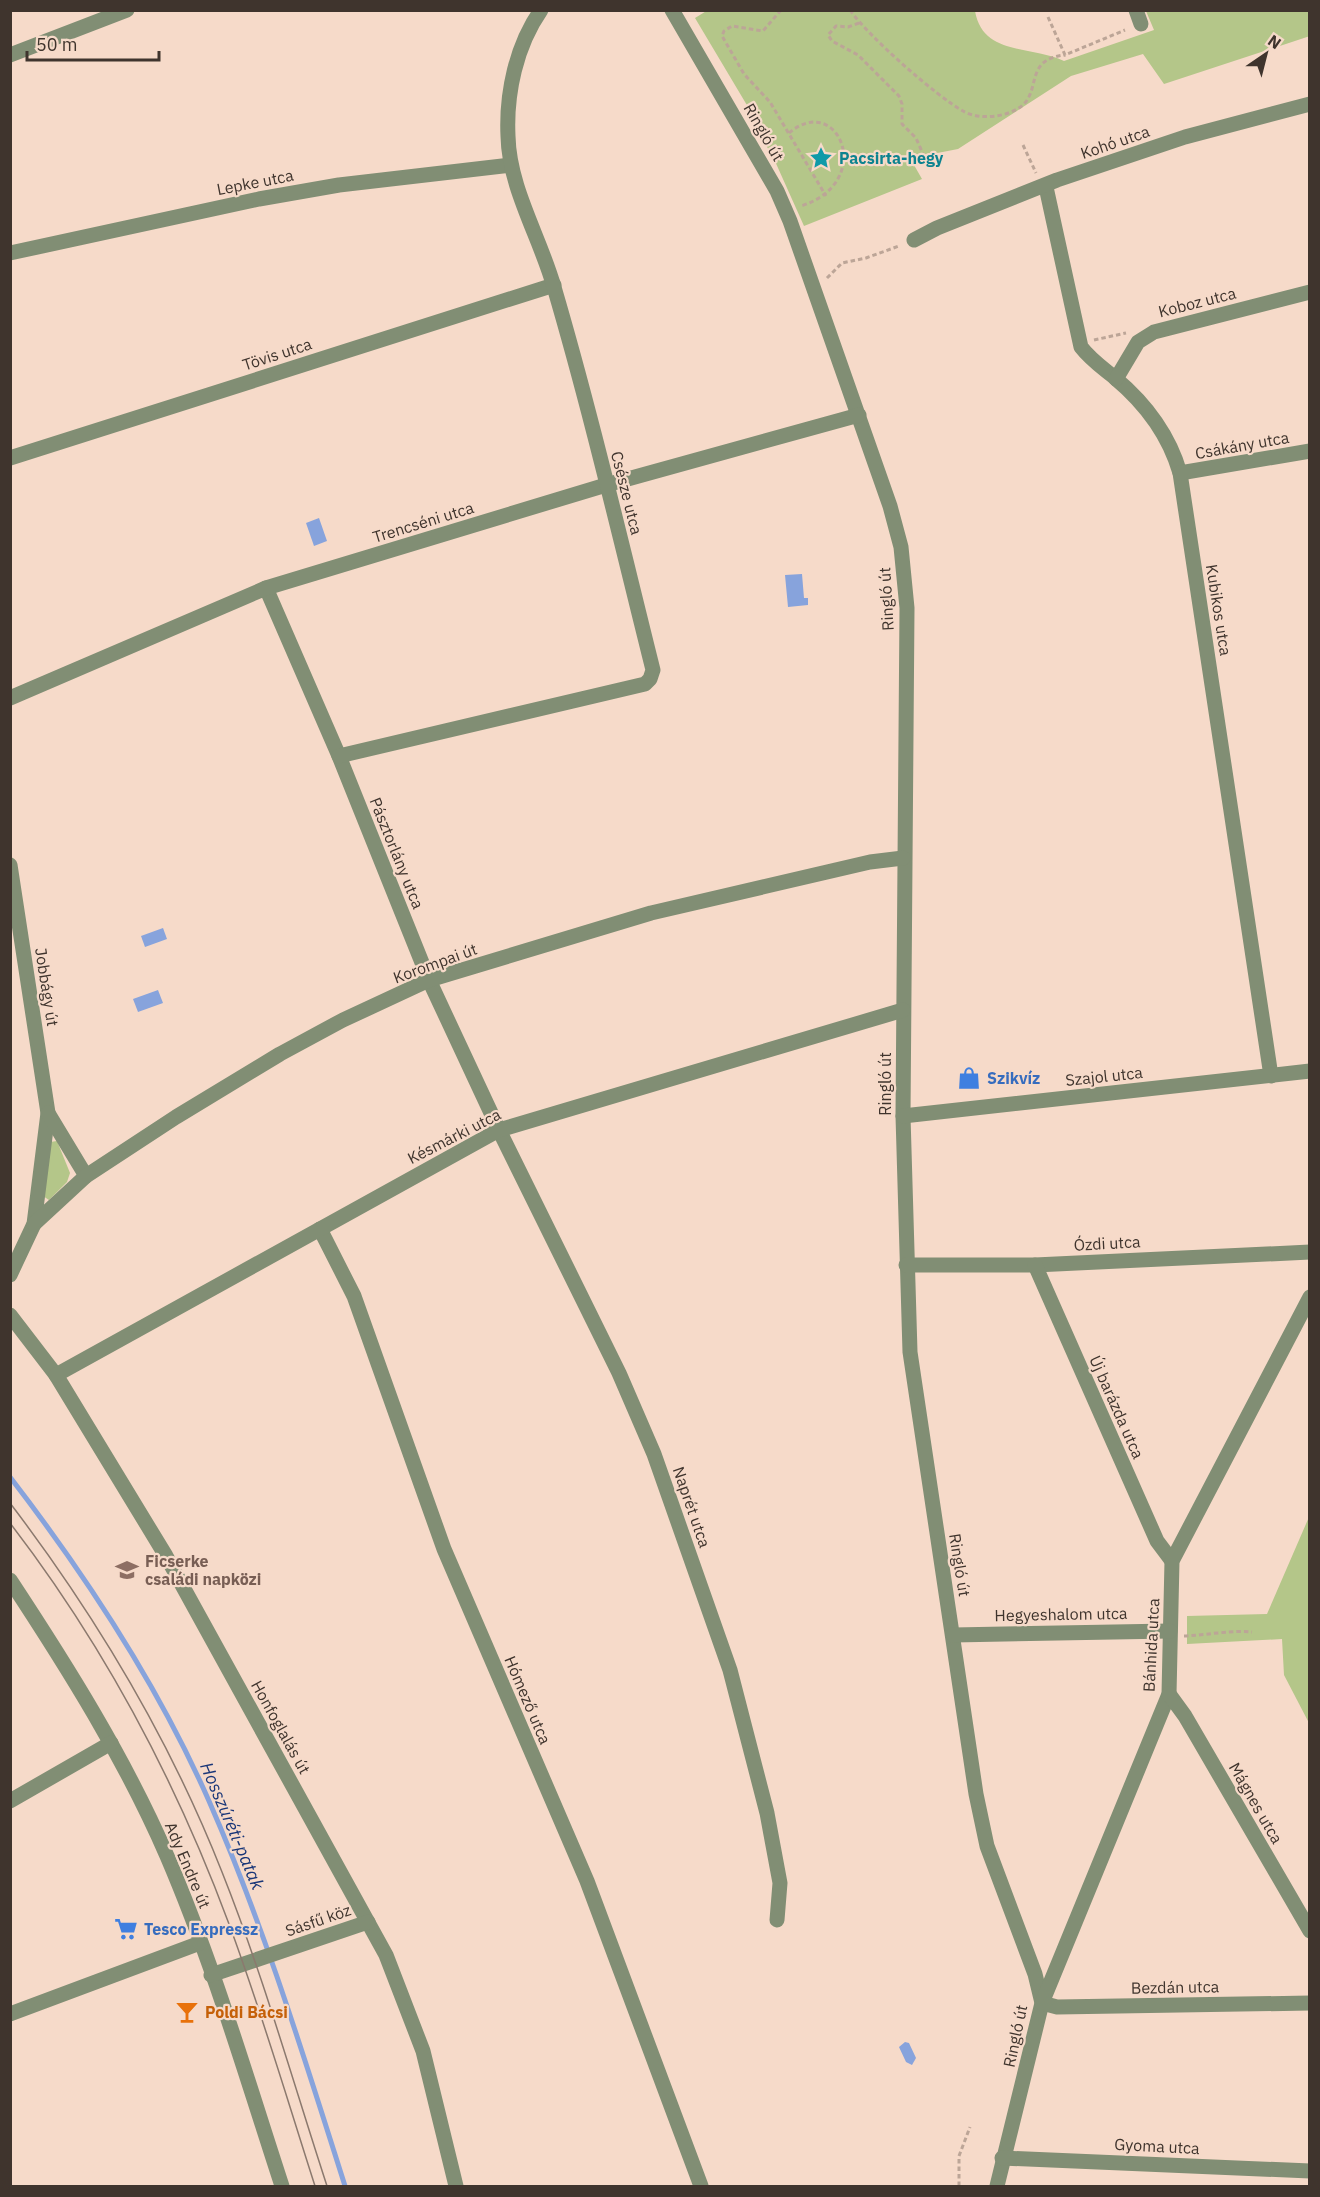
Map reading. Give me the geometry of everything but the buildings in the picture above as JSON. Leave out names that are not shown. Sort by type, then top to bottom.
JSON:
[{"type":"street","points":[[10,55],[127,10]]},
{"type":"street","name":"Csésze utca","points":[[339,756],[645,684],[650,679],[653,669],[554,285],[510,165],[508,137],[511,81],[529,32],[541,10]]},
{"type":"street","name":"Ringló út","points":[[672,10],[786,211],[859,415],[901,547],[906,608],[903,1116],[910,1352],[976,1794],[987,1846],[1035,1974],[1042,2003],[1002,2158],[997,2187]]},
{"type":"street","name":"Kohó utca","points":[[914,240],[937,228],[1046,187],[1057,180],[1185,137],[1310,104]]},
{"type":"street","name":"Lepke utca","points":[[10,253],[305,191],[510,165]]},
{"type":"street","name":"Kubikos utca","points":[[1046,187],[1080,343],[1096,364],[1136,398],[1165,435],[1180,473],[1271,1076]]},
{"type":"street","name":"Tövis utca","points":[[10,458],[554,285]]},
{"type":"street","name":"Koboz utca","points":[[1116,379],[1138,342],[1154,332],[1310,292]]},
{"type":"street","name":"Trencséni utca","points":[[10,698],[266,588],[606,485],[859,415]]},
{"type":"street","name":"Csákány utca","points":[[1180,473],[1310,452]]},
{"type":"street","name":"Pásztorlány utca","points":[[266,588],[339,756],[429,980],[499,1130]]},
{"type":"street","name":"Korompai út","points":[[34,1224],[86,1176],[280,1054],[343,1020],[429,980],[651,913],[870,862],[903,858]]},
{"type":"street","name":"Jobbágy út","points":[[10,865],[48,1113],[34,1224],[10,1275]]},
{"type":"street","name":"Késmárki utca","points":[[56,1375],[499,1130],[903,1010]]},
{"type":"street","name":"Szajol utca","points":[[903,1116],[1310,1071]]},
{"type":"street","name":"Jobbágy út","points":[[48,1113],[86,1176]]},
{"type":"street","name":"Naprét utca","points":[[499,1130],[619,1372],[658,1464],[730,1670],[767,1813],[780,1883],[777,1920]]},
{"type":"street","name":"Hómező utca","points":[[320,1229],[354,1296],[444,1550],[587,1881],[701,2187]]},
{"type":"street","name":"Ózdi utca","points":[[906,1266],[1035,1265],[1310,1252]]},
{"type":"street","name":"Új barázda utca","points":[[1035,1265],[1157,1541],[1172,1561]]},
{"type":"street","name":"Bánhida utca","points":[[1042,2003],[1169,1694],[1172,1561],[1310,1298]]},
{"type":"street","name":"Honfoglalás út","points":[[10,1315],[56,1375],[166,1556],[368,1922],[403,1994],[423,2051],[456,2187]]},
{"type":"street","name":"Ady Endre út","points":[[10,1580],[111,1743],[167,1856],[212,1975],[282,2187]]},
{"type":"street","name":"Hegyeshalom utca","points":[[953,1635],[1170,1630]]},
{"type":"street","name":"Mágnes utca","points":[[1169,1694],[1185,1716],[1310,1931]]},
{"type":"street","points":[[10,1801],[111,1743]]},
{"type":"street","name":"Sásfű köz","points":[[212,1975],[368,1922]]},
{"type":"street","points":[[10,2014],[200,1943]]},
{"type":"street","name":"Bezdán utca","points":[[1042,2003],[1057,2007],[1310,2003]]},
{"type":"street","name":"Gyoma utca","points":[[1002,2158],[1310,2171]]},
{"type":"path","points":[[781,10],[763,31],[732,26],[724,31],[723,36],[744,74],[770,102],[826,196]]},
{"type":"path","points":[[850,10],[859,23],[930,85],[963,111],[975,116],[999,115],[1022,105],[1028,98],[1040,67],[1046,62],[1065,55],[1138,17]]},
{"type":"path","points":[[1048,17],[1065,55]]},
{"type":"path","points":[[859,23],[848,27],[836,26],[828,35],[832,41],[858,55],[899,96],[902,104],[902,124],[916,138],[927,163]]},
{"type":"path","points":[[786,211],[826,196],[843,171],[842,146],[836,133],[827,125],[807,122],[789,133]]},
{"type":"path","points":[[1023,145],[1036,175],[1046,187]]},
{"type":"path","points":[[813,285],[825,281],[842,262],[866,258],[914,240]]},
{"type":"path","points":[[1080,343],[1116,334]]},
{"type":"path","points":[[1187,1636],[1226,1634],[1237,1630],[1252,1632]]},
{"type":"path","points":[[959,2187],[959,2156],[970,2127]]},
{"type":"green space","points":[[708,10],[975,11],[980,25],[988,36],[998,42],[1064,61],[1154,30],[1146,11],[1309,11],[1310,36],[1164,84],[1143,54],[1071,76],[958,149],[917,157],[914,165],[922,179],[804,226],[774,159],[751,119],[754,117],[695,18]]},
{"type":"green space","points":[[57,1141],[70,1173],[67,1182],[49,1200],[43,1196],[50,1142]]},
{"type":"green space","points":[[1309,1517],[1309,1723],[1284,1675],[1282,1639],[1187,1644],[1187,1616],[1267,1614]]},
{"type":"water","points":[[319,518],[327,541],[314,546],[306,523]]},
{"type":"water","points":[[802,574],[804,598],[808,598],[808,605],[788,607],[785,575]]},
{"type":"water","points":[[163,928],[167,939],[145,947],[141,936]]},
{"type":"water","points":[[158,990],[163,1003],[138,1012],[133,999]]},
{"type":"water","points":[[905,2042],[909,2043],[916,2058],[912,2065],[906,2062],[899,2047]]},
{"type":"waterway","name":"Hosszúréti-patak","points":[[10,1477],[39,1515],[119,1633],[189,1758],[248,1896],[345,2186]]},
{"type":"tram line","points":[[10,1503],[72,1590],[129,1680],[179,1775],[237,1911],[327,2186]]},
{"type":"tram line","points":[[10,1523],[44,1569],[106,1665],[161,1766],[186,1818],[241,1956],[315,2186]]},
{"type":"place","name":"Pacsirta-hegy","points":[[821,158]]},
{"type":"place","name":"Szikvíz","points":[[969,1078]]},
{"type":"place","name":"Ficserke családi napközi","points":[[127,1570]]},
{"type":"place","name":"Tesco Expressz","points":[[126,1929]]},
{"type":"place","name":"Poldi Bácsi","points":[[187,2012]]}]
